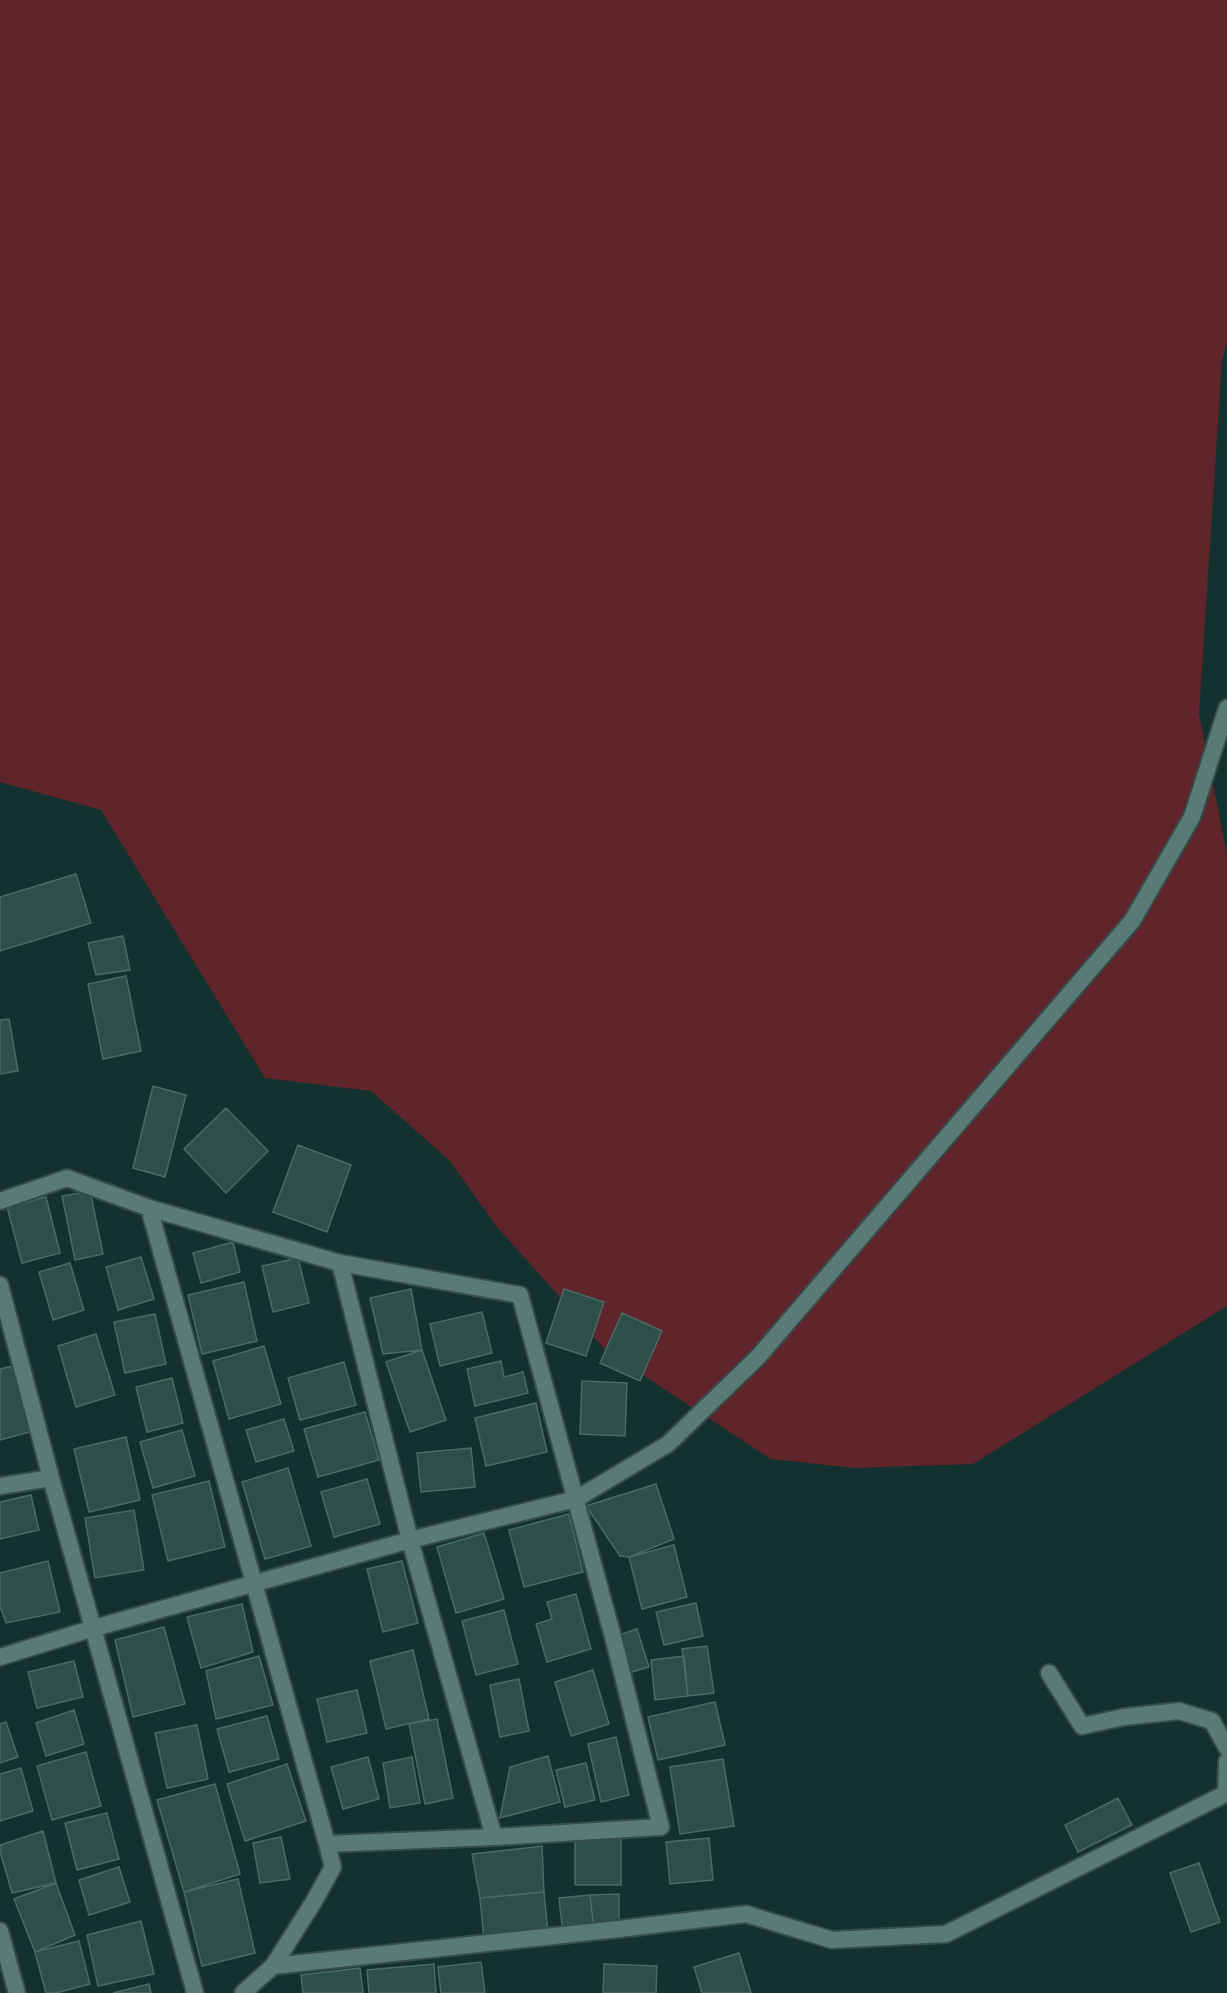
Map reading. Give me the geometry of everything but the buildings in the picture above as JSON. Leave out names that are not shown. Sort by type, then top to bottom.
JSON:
[{"type":"street","points":[[0,1657],[94,1628],[410,1540],[576,1499],[668,1444],[758,1357],[1132,921],[1192,817],[1227,708]]},
{"type":"street","points":[[0,1201],[67,1178],[149,1208],[340,1263],[520,1295],[576,1499],[661,1827],[327,1844]]},
{"type":"street","points":[[149,1208],[333,1867],[273,1966],[243,1993]]},
{"type":"street","points":[[340,1263],[410,1540],[494,1837]]},
{"type":"street","points":[[0,1286],[51,1478],[195,1993]]},
{"type":"street","points":[[0,1486],[51,1478]]},
{"type":"street","points":[[1049,1673],[1082,1726],[1124,1717],[1179,1711],[1212,1721],[1227,1748]]},
{"type":"street","points":[[273,1966],[746,1914],[832,1940],[946,1934],[1226,1793],[1227,1761]]},
{"type":"street","points":[[0,1931],[17,1993]]},
{"type":"shaded area","points":[[0,0],[1227,0],[1227,343],[1222,360],[1199,714],[1227,854],[1227,1306],[973,1464],[854,1468],[771,1459],[606,1351],[497,1227],[449,1160],[371,1091],[265,1078],[101,810],[0,782]]}]
